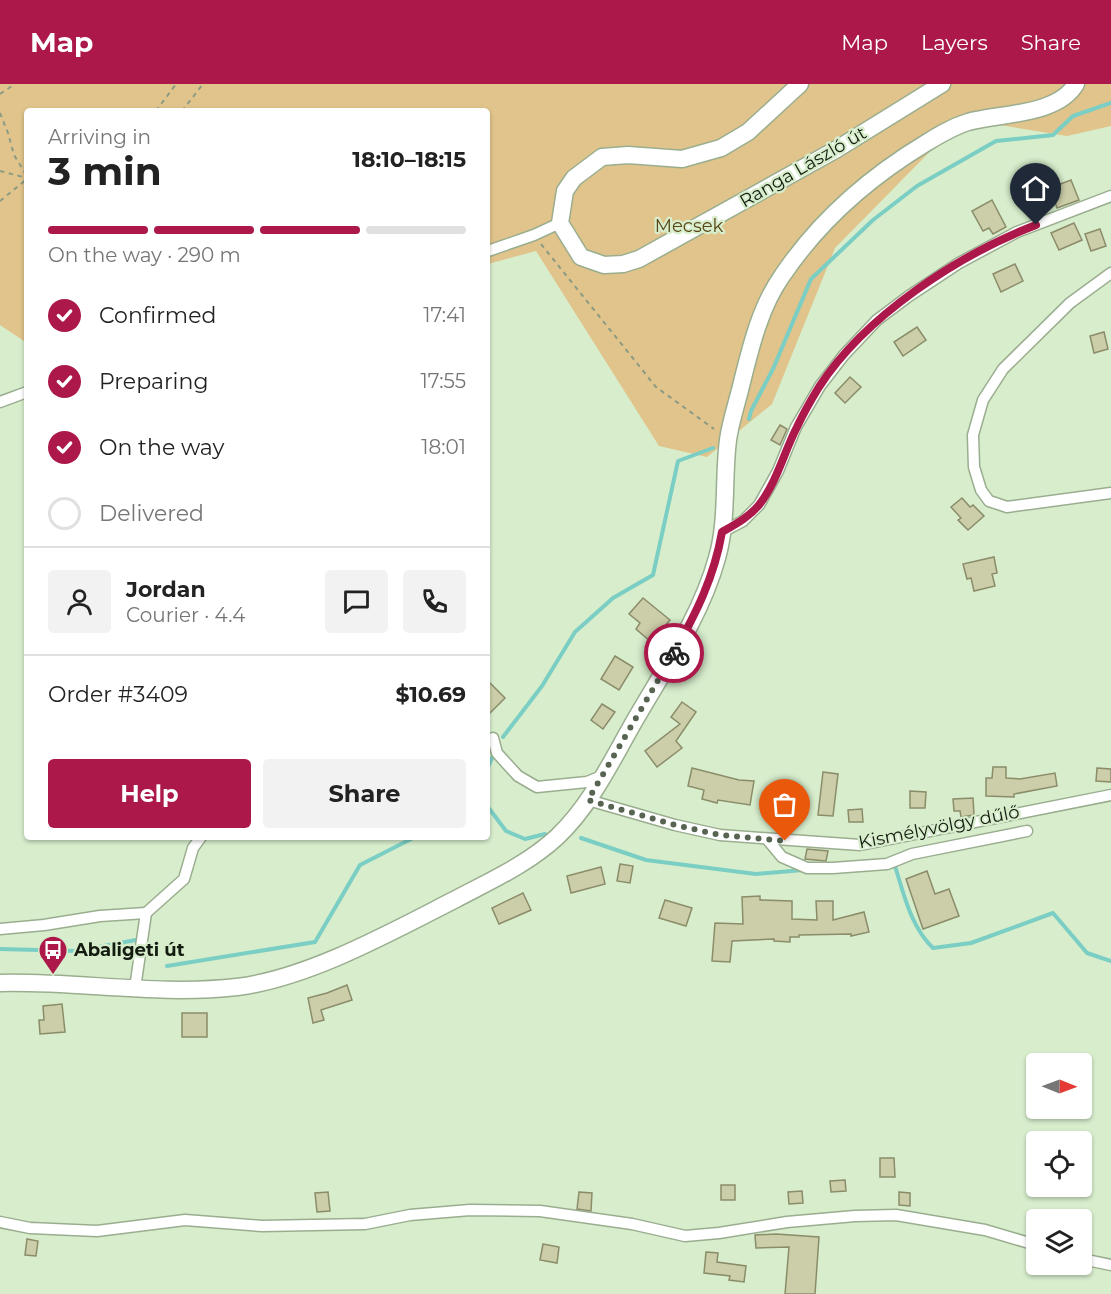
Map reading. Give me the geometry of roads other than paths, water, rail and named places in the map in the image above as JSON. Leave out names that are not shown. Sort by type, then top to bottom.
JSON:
[{"type":"main road","points":[[560,223],[565,191],[574,178],[602,157],[628,155],[682,159],[721,148],[748,132],[790,96],[800,84]]},
{"type":"main road","name":"Ranga László út","points":[[560,223],[581,257],[604,265],[623,264],[639,259],[837,149],[942,84]]},
{"type":"main road","points":[[0,983],[34,982],[177,989],[239,987],[281,977],[327,961],[430,912],[506,873],[552,842],[588,800],[665,669],[705,594],[718,557],[722,532],[728,440],[753,343],[774,288],[803,246],[829,216],[865,186],[906,155],[949,129],[968,122],[1039,109],[1066,96],[1076,84]]},
{"type":"street","points":[[722,532],[743,521],[759,505],[778,471],[796,427],[820,387],[844,355],[877,320],[959,263],[1017,232],[1111,196]]},
{"type":"street","points":[[490,249],[534,235],[560,223]]},
{"type":"street","points":[[1111,273],[1070,303],[1003,369],[983,400],[973,435],[974,467],[981,490],[989,501],[1007,507],[1111,494]]},
{"type":"street","points":[[0,402],[24,393]]},
{"type":"street","points":[[493,738],[497,753],[518,776],[537,787],[587,782],[602,776]]},
{"type":"street","name":"Kismélyvölgy dűlő","points":[[588,800],[675,825],[720,835],[860,844],[1111,795]]},
{"type":"street","name":"Kismélyvölgy dűlő","points":[[767,839],[782,856],[807,868],[832,868],[887,864],[912,854],[1028,831]]},
{"type":"street","points":[[0,929],[100,916],[146,913],[184,879],[193,848],[199,840]]},
{"type":"street","points":[[135,988],[146,913]]},
{"type":"street","points":[[0,1222],[30,1228],[97,1231],[185,1220],[262,1226],[365,1224],[410,1215],[470,1210],[540,1211],[632,1224],[685,1236],[787,1222],[896,1215],[986,1230],[1026,1242]]},
{"type":"street","points":[[1092,1261],[1111,1265]]},
{"type":"waterway","points":[[749,419],[811,279],[873,220],[917,186],[996,141],[1053,135],[1073,116],[1111,103]]},
{"type":"waterway","points":[[503,737],[542,686],[575,632],[613,598],[653,575],[678,461],[713,448]]},
{"type":"waterway","points":[[490,762],[492,758]]},
{"type":"waterway","points":[[490,810],[506,831],[525,839],[545,834]]},
{"type":"waterway","points":[[581,838],[646,860],[756,874],[803,870]]},
{"type":"waterway","points":[[167,966],[315,942],[360,865],[409,840]]},
{"type":"waterway","points":[[891,867],[895,866],[905,899],[919,930],[933,948],[971,943],[1053,913],[1087,953],[1111,961]]},
{"type":"waterway","points":[[0,949],[77,951],[136,940]]},
{"type":"place","name":"Abaligeti út","points":[[53,976]]},
{"type":"park label","name":"Mecsek","points":[[689,226]]}]
